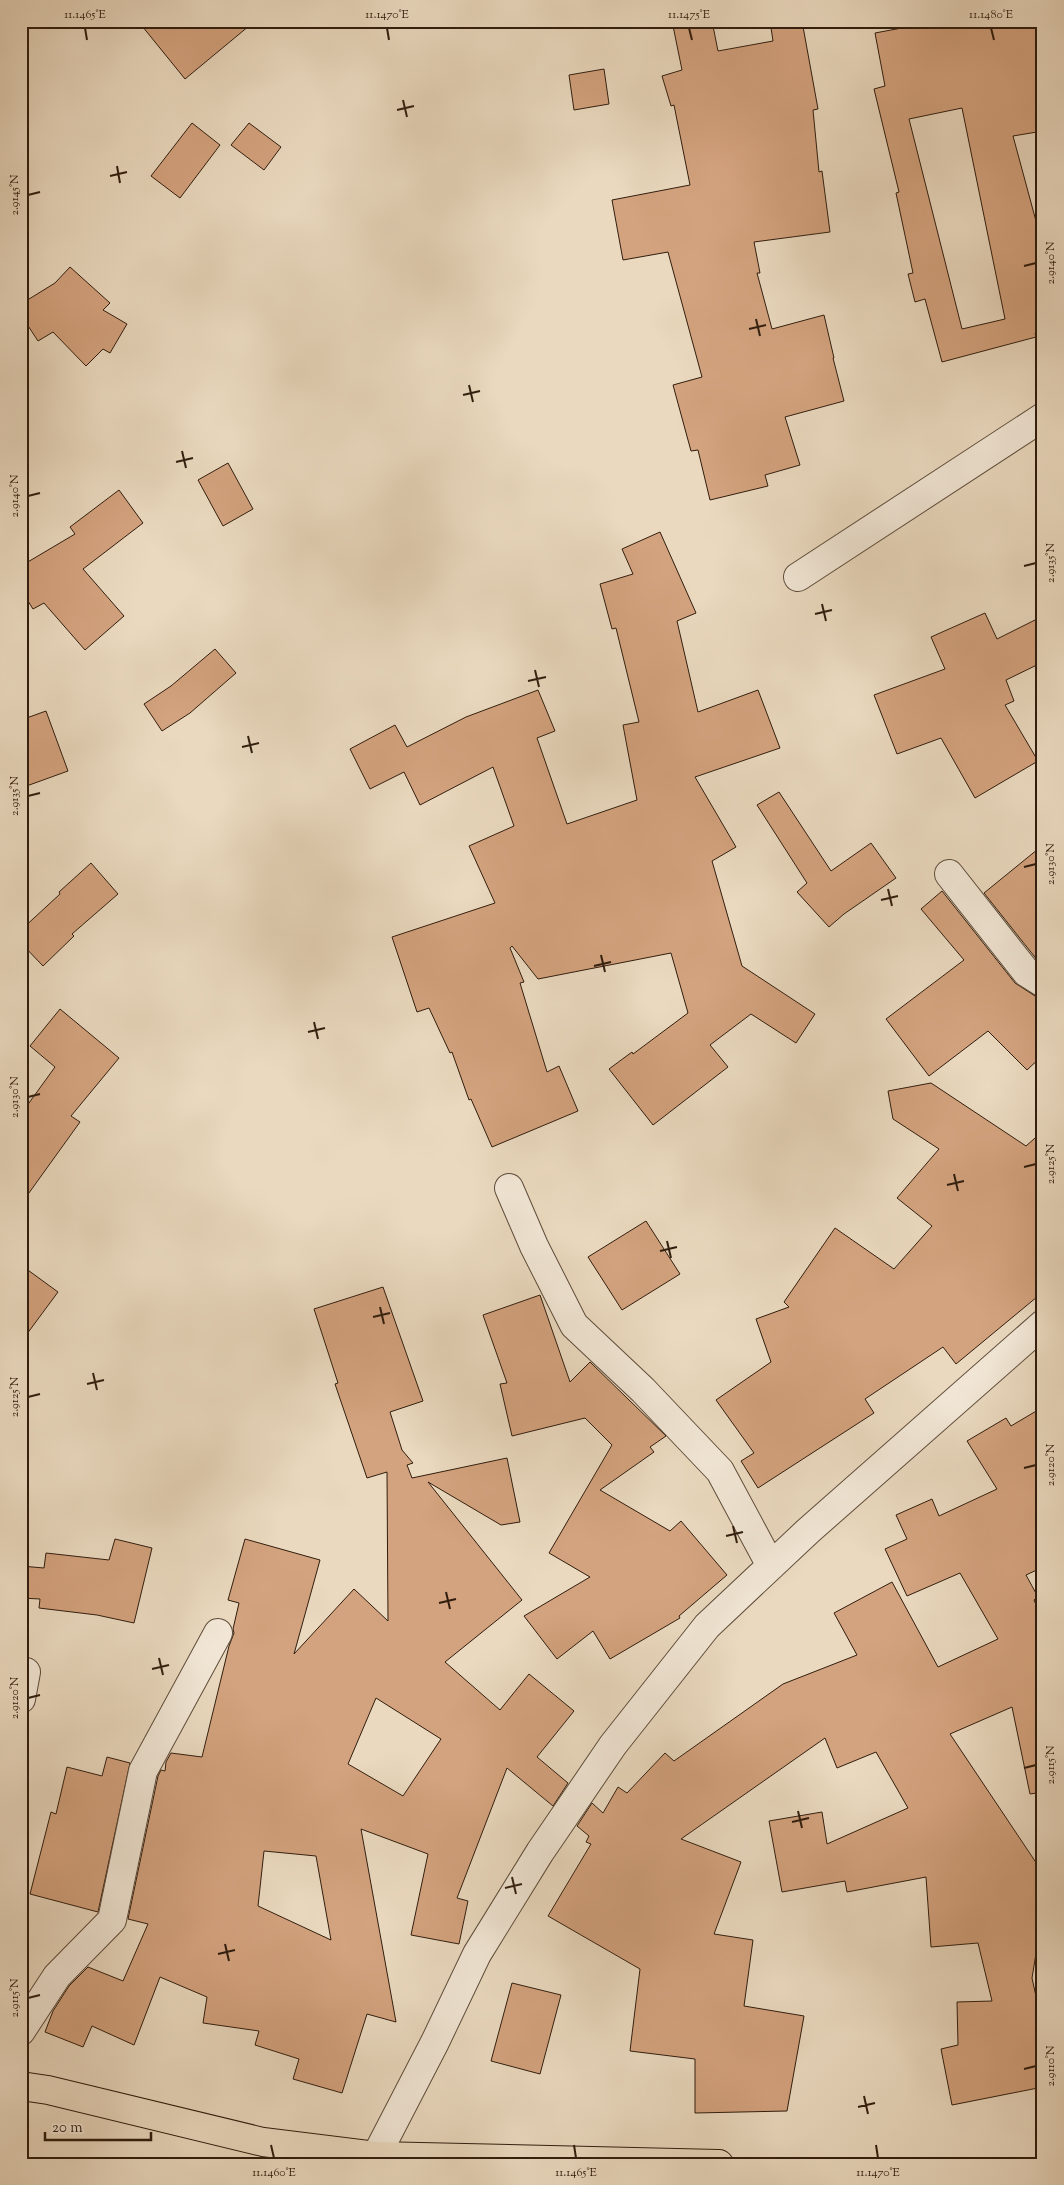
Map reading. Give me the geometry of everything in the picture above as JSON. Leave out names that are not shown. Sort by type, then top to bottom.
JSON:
[{"type":"highway","points":[[21,2086],[48,2090],[263,2142],[376,2156],[719,2164]]},
{"type":"street","points":[[798,577],[1043,417]]},
{"type":"street","points":[[949,874],[1027,973],[1043,983]]},
{"type":"street","points":[[509,1188],[534,1246],[574,1325],[643,1390],[720,1470],[771,1566]]},
{"type":"street","points":[[376,2156],[435,2042],[477,1954],[540,1852],[613,1744],[707,1626],[771,1566],[1043,1324]]},
{"type":"street","points":[[21,2031],[57,1976],[112,1920],[143,1771],[218,1633]]},
{"type":"street","points":[[21,1699],[26,1672]]},
{"type":"building","points":[[138,21],[255,21],[185,79]]},
{"type":"building","points":[[672,21],[712,21],[718,51],[773,41],[770,21],[802,21],[818,109],[813,110],[819,172],[822,171],[830,232],[754,242],[760,273],[757,273],[772,329],[824,315],[844,401],[785,417],[800,465],[765,475],[768,486],[710,500],[698,450],[691,451],[673,385],[702,377],[668,252],[623,260],[612,200],[690,185],[674,105],[671,106],[662,76],[682,70]]},
{"type":"building","points":[[939,21],[1043,21],[1043,131],[1013,136],[1043,247],[1043,331],[1035,333],[1036,337],[942,362],[925,299],[915,302],[908,274],[913,273],[896,193],[899,192],[874,89],[885,86],[875,33]],"holes":[[[962,108],[1005,319],[962,329],[909,119]]]},
{"type":"building","points":[[604,69],[609,104],[574,110],[569,75]]},
{"type":"building","points":[[192,123],[220,145],[180,198],[151,176]]},
{"type":"building","points":[[249,123],[281,147],[264,170],[231,145]]},
{"type":"building","points":[[70,267],[110,303],[103,310],[127,324],[110,353],[103,349],[86,366],[53,332],[38,341],[21,315],[21,304],[55,283]]},
{"type":"building","points":[[228,463],[253,509],[223,526],[198,480]]},
{"type":"building","points":[[119,490],[143,523],[83,569],[124,616],[85,650],[44,603],[33,609],[21,590],[21,566],[75,534],[70,527]]},
{"type":"building","points":[[660,532],[696,613],[677,621],[698,712],[758,690],[780,748],[695,777],[736,847],[712,861],[742,966],[815,1014],[796,1043],[751,1014],[710,1045],[728,1067],[653,1125],[609,1069],[632,1052],[633,1054],[688,1013],[671,953],[538,979],[512,946],[510,948],[524,982],[520,983],[547,1072],[559,1066],[578,1111],[492,1147],[471,1099],[469,1100],[452,1052],[450,1053],[429,1008],[417,1012],[392,937],[495,903],[469,846],[514,826],[493,767],[420,805],[404,772],[370,789],[350,749],[395,725],[407,747],[466,717],[538,690],[555,731],[537,738],[567,824],[637,800],[623,725],[639,722],[616,628],[612,629],[600,584],[633,574],[622,549]]},
{"type":"building","points":[[985,613],[997,639],[1043,616],[1043,662],[1006,680],[1014,701],[1005,705],[1038,761],[975,798],[941,738],[897,754],[874,695],[945,669],[931,637]]},
{"type":"building","points":[[215,649],[236,673],[190,713],[162,731],[144,704],[171,686]]},
{"type":"building","points":[[46,711],[68,771],[21,788],[21,720]]},
{"type":"building","points":[[779,792],[831,871],[871,843],[896,878],[844,914],[829,927],[797,892],[807,883],[757,805]]},
{"type":"building","points":[[1043,845],[1043,964],[1038,961],[984,893]]},
{"type":"building","points":[[91,863],[118,894],[72,934],[74,936],[43,966],[21,943],[21,930]]},
{"type":"building","points":[[942,891],[1015,983],[1043,999],[1043,1055],[1027,1070],[988,1031],[929,1076],[886,1019],[964,960],[921,909]]},
{"type":"building","points":[[60,1009],[119,1058],[71,1116],[80,1122],[21,1204],[21,1114],[55,1067],[30,1046]]},
{"type":"building","points":[[931,1083],[1026,1146],[1043,1131],[1043,1292],[956,1364],[943,1347],[865,1399],[874,1413],[758,1488],[741,1461],[754,1453],[716,1400],[771,1362],[756,1319],[789,1307],[784,1302],[835,1228],[894,1269],[932,1226],[897,1198],[939,1149],[893,1119],[888,1091]]},
{"type":"building","points":[[646,1221],[680,1274],[622,1310],[588,1257]]},
{"type":"building","points":[[21,1265],[58,1292],[21,1342]]},
{"type":"building","points":[[383,1287],[423,1401],[390,1412],[402,1450],[413,1463],[407,1465],[412,1478],[507,1458],[520,1522],[501,1525],[428,1482],[522,1600],[445,1662],[500,1710],[529,1674],[574,1711],[537,1757],[568,1783],[553,1806],[507,1768],[457,1898],[468,1901],[459,1944],[411,1935],[428,1854],[361,1829],[396,2022],[367,2014],[342,2093],[293,2079],[299,2059],[255,2045],[259,2031],[203,2023],[207,1997],[160,1977],[134,2045],[92,2026],[83,2047],[45,2032],[53,2011],[69,1986],[88,1967],[123,1981],[148,1924],[128,1919],[158,1776],[161,1770],[165,1771],[166,1762],[171,1753],[202,1757],[229,1646],[234,1633],[233,1629],[239,1603],[228,1600],[245,1539],[320,1560],[294,1654],[354,1589],[388,1621],[387,1472],[367,1478],[335,1384],[338,1383],[314,1309]],"holes":[[[376,1698],[441,1739],[403,1796],[348,1764]],[[264,1851],[316,1856],[331,1940],[258,1906]]]},
{"type":"building","points":[[540,1295],[570,1382],[590,1362],[666,1436],[650,1447],[654,1452],[600,1490],[670,1531],[681,1521],[727,1575],[679,1616],[680,1618],[610,1659],[593,1631],[557,1659],[524,1616],[590,1577],[549,1553],[612,1445],[585,1418],[512,1436],[500,1384],[507,1383],[483,1315]]},
{"type":"building","points":[[1043,1407],[1043,1567],[1026,1575],[1038,1597],[1034,1600],[1043,1621],[1043,1792],[1030,1794],[1012,1707],[950,1734],[1043,1873],[1043,1911],[1032,1978],[1041,2019],[1037,2020],[1043,2050],[1043,2087],[952,2105],[941,2049],[958,2045],[957,2002],[992,2001],[978,1943],[931,1947],[926,1877],[847,1892],[845,1881],[782,1892],[769,1821],[822,1812],[827,1844],[908,1808],[876,1752],[837,1768],[825,1738],[681,1839],[741,1862],[714,1934],[753,1940],[744,2006],[804,2016],[787,2111],[695,2113],[695,2059],[630,2051],[640,1969],[548,1916],[591,1844],[586,1842],[589,1836],[577,1826],[592,1803],[603,1813],[618,1787],[627,1793],[665,1753],[674,1761],[783,1684],[857,1655],[834,1613],[892,1582],[938,1667],[998,1639],[960,1573],[907,1596],[885,1549],[907,1539],[896,1515],[932,1499],[939,1516],[997,1489],[967,1441],[1006,1418],[1011,1426]]},
{"type":"building","points":[[115,1539],[152,1548],[134,1623],[97,1615],[39,1608],[40,1599],[21,1598],[21,1566],[44,1568],[46,1553],[109,1560]]},
{"type":"building","points":[[107,1757],[130,1763],[98,1912],[30,1894],[51,1812],[56,1814],[67,1767],[102,1776]]},
{"type":"building","points":[[512,1983],[561,1995],[540,2074],[491,2061]]}]
